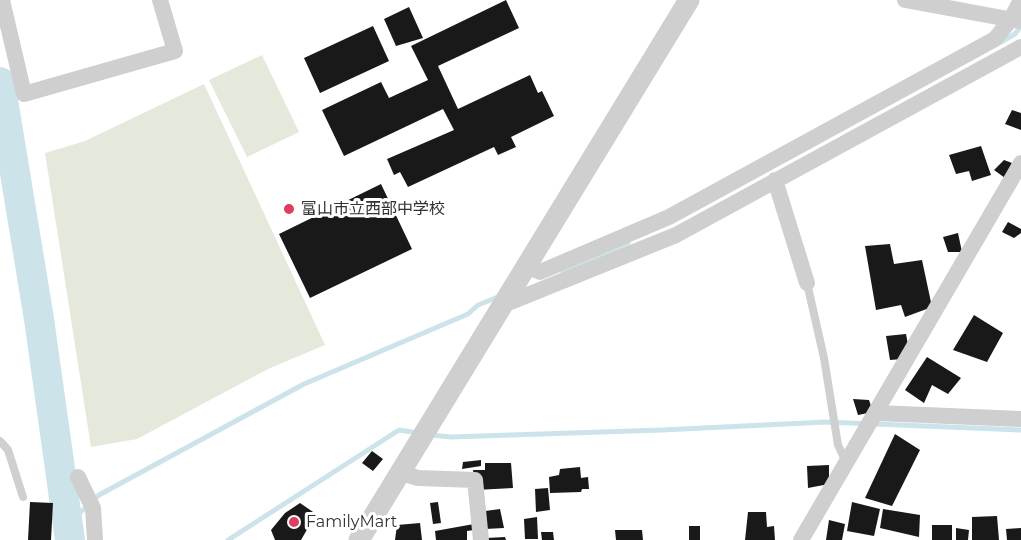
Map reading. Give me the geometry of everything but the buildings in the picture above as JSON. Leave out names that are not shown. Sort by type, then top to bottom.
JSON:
[{"type":"street","points":[[2,0],[24,94],[176,51],[160,0]]},
{"type":"street","points":[[359,540],[689,0]]},
{"type":"street","points":[[905,0],[1017,20]]},
{"type":"street","points":[[522,273],[540,272],[669,217],[995,39],[1017,20],[1021,0]]},
{"type":"street","points":[[504,304],[676,235],[1021,47]]},
{"type":"street","points":[[801,540],[1021,163]]},
{"type":"street","points":[[775,180],[807,283]]},
{"type":"street","points":[[877,413],[1021,419]]},
{"type":"street","points":[[401,472],[418,478],[475,480],[481,540]]},
{"type":"street","points":[[77,478],[91,503],[95,540]]},
{"type":"lane","points":[[807,283],[824,358],[838,445],[847,464]]},
{"type":"lane","points":[[0,441],[8,450],[23,497]]},
{"type":"shaded area","points":[[262,55],[299,132],[247,157],[209,80]]},
{"type":"shaded area","points":[[204,84],[325,345],[268,369],[137,439],[91,447],[45,153],[85,141]]},
{"type":"waterway","points":[[1001,42],[1015,34],[1021,26]]},
{"type":"waterway","points":[[0,82],[39,319],[70,540]]},
{"type":"waterway","points":[[563,272],[628,243]]},
{"type":"waterway","points":[[69,523],[99,495],[304,384],[468,314],[478,305],[498,297]]},
{"type":"waterway","points":[[431,435],[451,437],[826,422],[1021,430]]},
{"type":"waterway","points":[[228,540],[399,430],[419,433]]},
{"type":"place","name":"富山市立西部中学校","points":[[289,209]]},
{"type":"place","name":"FamilyMart","points":[[294,522]]}]
